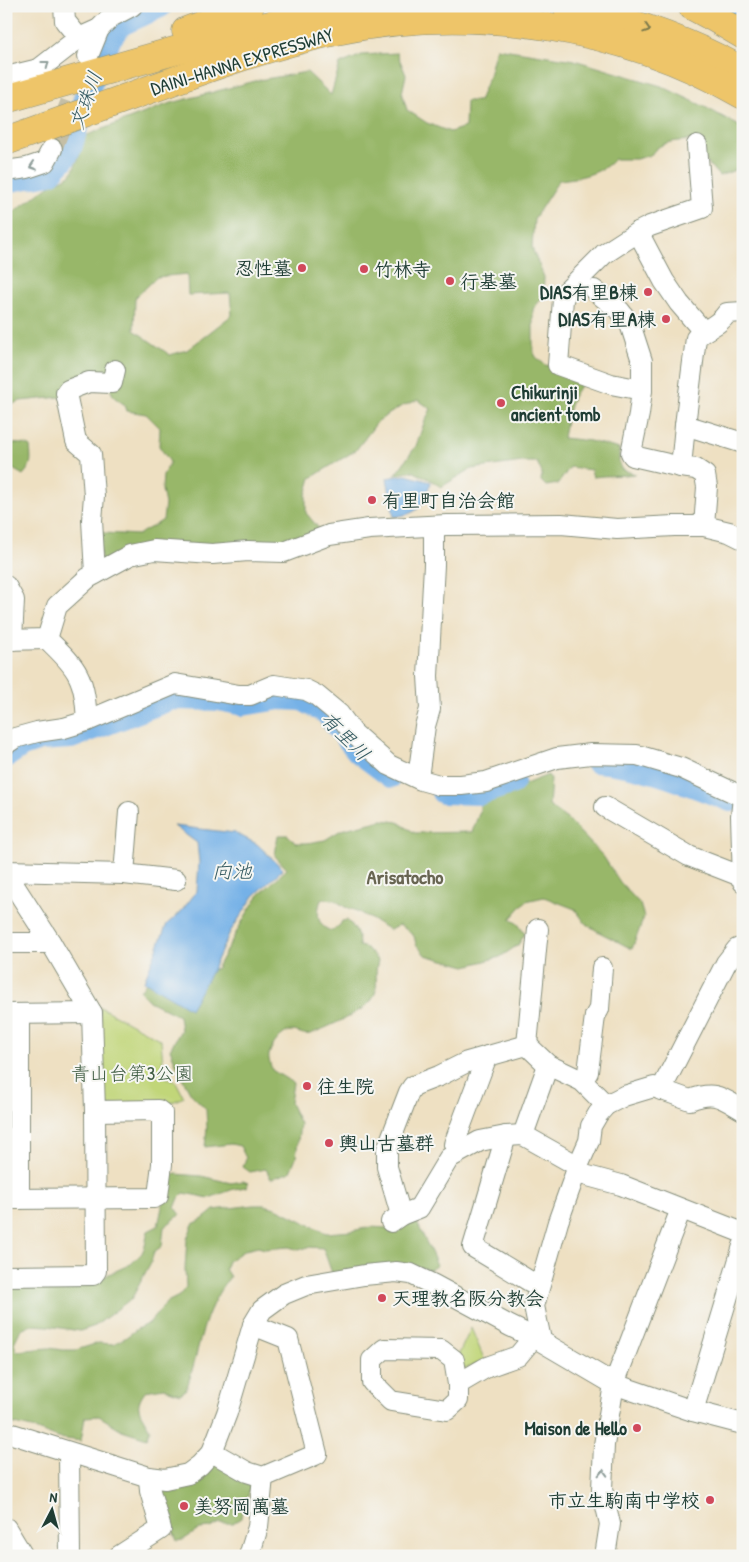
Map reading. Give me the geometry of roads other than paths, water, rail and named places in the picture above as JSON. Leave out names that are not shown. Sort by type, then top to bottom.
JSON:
[{"type":"highway","points":[[6,98],[96,66],[250,6]]},
{"type":"highway","name":"DAINI-HANNA EXPRESSWAY","points":[[6,98],[230,35],[347,6]]},
{"type":"highway","name":"DAINI-HANNA EXPRESSWAY","points":[[567,6],[608,16],[657,32],[743,95]]},
{"type":"highway","points":[[692,6],[743,35]]},
{"type":"highway","name":"DAINI-HANNA EXPRESSWAY","points":[[6,142],[185,76],[280,45],[337,31],[380,24],[426,20],[472,20],[517,23],[561,29],[603,38],[640,49],[695,59],[743,71]]},
{"type":"highway","points":[[6,142],[298,57],[356,44],[427,37],[492,37],[531,41],[606,56],[682,83],[743,115]]},
{"type":"street","points":[[64,6],[65,21],[79,38]]},
{"type":"street","points":[[6,77],[39,69],[107,17],[132,6]]},
{"type":"street","points":[[88,56],[107,17]]},
{"type":"street","points":[[642,390],[611,384],[558,365],[563,299],[567,290],[604,254],[650,226],[702,208],[697,145]]},
{"type":"street","points":[[6,171],[27,168],[45,162],[52,149]]},
{"type":"street","points":[[638,232],[664,281],[679,303],[703,331]]},
{"type":"street","points":[[594,290],[620,311],[630,324],[642,361],[642,390],[631,453],[633,456],[696,469],[705,475],[707,487],[704,526]]},
{"type":"street","points":[[681,467],[684,425],[696,338],[703,331],[712,328],[721,321],[727,313],[743,312]]},
{"type":"street","points":[[95,574],[92,520],[94,496],[91,454],[76,441],[71,409],[66,393],[68,390],[89,382],[112,383],[116,370]]},
{"type":"street","points":[[684,425],[743,443]]},
{"type":"street","points":[[47,638],[57,606],[88,578],[130,555],[154,550],[212,554],[248,551],[284,552],[329,534],[369,529],[434,526],[560,524],[617,529],[704,526],[729,532],[743,539]]},
{"type":"street","points":[[418,778],[425,726],[430,709],[428,676],[434,565],[434,526]]},
{"type":"street","points":[[6,586],[14,600],[9,640],[47,638]]},
{"type":"street","points":[[47,638],[78,675],[86,703],[87,721]]},
{"type":"street","points":[[6,744],[16,738],[37,732],[64,728],[87,721],[175,684],[240,695],[250,695],[274,685],[306,690],[316,695],[339,714],[353,733],[389,765],[439,785],[461,786],[486,782],[557,758],[591,754],[638,755],[681,768],[742,810],[743,882]]},
{"type":"street","points":[[605,807],[689,856],[742,877]]},
{"type":"street","points":[[124,874],[129,812]]},
{"type":"street","points":[[6,872],[124,874],[176,880]]},
{"type":"street","points":[[6,872],[92,1013],[96,1271],[93,1275],[6,1276]]},
{"type":"street","points":[[527,1045],[538,929]]},
{"type":"street","points":[[6,943],[51,944]]},
{"type":"street","points":[[661,1090],[726,963],[737,949],[743,947]]},
{"type":"street","points":[[582,1081],[588,1072],[595,1016],[599,1009],[602,968]]},
{"type":"street","points":[[92,1013],[13,1014],[13,1199],[154,1198],[158,1196],[162,1164],[162,1113],[158,1110],[95,1110]]},
{"type":"street","points":[[527,1045],[467,1062],[413,1086],[387,1149],[387,1167],[395,1219],[419,1208],[449,1158],[480,1141],[514,1135],[577,1170],[743,1233]]},
{"type":"street","points":[[527,1045],[548,1065],[582,1081],[606,1105]]},
{"type":"street","points":[[458,1152],[454,1144],[487,1056]]},
{"type":"street","points":[[532,1282],[473,1247],[514,1135],[548,1065]]},
{"type":"street","points":[[458,1384],[487,1367],[518,1356],[540,1335],[534,1306],[558,1222],[589,1141],[591,1126],[606,1105],[624,1096],[654,1087],[690,1100],[701,1095],[714,1095],[743,1110]]},
{"type":"street","points":[[605,1556],[610,1524],[602,1489],[604,1445],[614,1384],[681,1209]]},
{"type":"street","points":[[693,1411],[743,1246]]},
{"type":"street","points":[[6,1432],[149,1478],[165,1478],[188,1474],[212,1452],[227,1413],[253,1325],[262,1310],[284,1294],[306,1286],[332,1280],[396,1272],[411,1274],[434,1284],[614,1384],[693,1411],[743,1424]]},
{"type":"street","points":[[212,1452],[247,1472],[263,1477],[317,1454],[288,1339],[253,1325]]},
{"type":"street","points":[[69,1453],[70,1556]]},
{"type":"street","points":[[249,1556],[258,1527],[263,1477]]},
{"type":"street","points":[[119,1556],[161,1529],[150,1491],[149,1478]]},
{"type":"street","points":[[6,1528],[23,1556]]},
{"type":"water","points":[[406,475],[431,482],[425,498],[415,511],[394,517],[387,478]]},
{"type":"water","name":"向池","points":[[174,826],[235,833],[257,844],[283,869],[254,896],[230,932],[213,969],[190,1009],[144,981],[167,924],[180,913],[197,891],[199,862],[197,843]]},
{"type":"waterway","name":"文珠川","points":[[6,181],[50,173],[65,157],[70,148],[87,92],[110,38],[121,24],[160,6]]},
{"type":"waterway","name":"文珠川","points":[[738,6],[743,8]]},
{"type":"waterway","name":"有里川","points":[[6,756],[22,745],[40,739],[71,737],[172,698],[219,699],[243,704],[280,698],[302,699],[326,712],[359,752],[391,776]]},
{"type":"waterway","name":"有里川","points":[[596,761],[648,770],[731,800]]},
{"type":"waterway","name":"有里川","points":[[443,792],[480,793],[513,782]]},
{"type":"tunnel","points":[[52,149],[83,70]]},
{"type":"place","name":"忍性墓","points":[[302,268]]},
{"type":"place","name":"竹林寺","points":[[364,269]]},
{"type":"place","name":"行基墓","points":[[450,281]]},
{"type":"place","name":"DIAS有里B棟","points":[[648,292]]},
{"type":"place","name":"DIAS有里A棟","points":[[666,319]]},
{"type":"place","name":"Chikurinji ancient tomb","points":[[501,403]]},
{"type":"place","name":"有里町自治会館","points":[[372,500]]},
{"type":"place","name":"往生院","points":[[307,1086]]},
{"type":"place","name":"輿山古墓群","points":[[329,1143]]},
{"type":"place","name":"天理教名阪分教会","points":[[382,1298]]},
{"type":"place","name":"Maison de Hello","points":[[637,1428]]},
{"type":"place","name":"市立生駒南中学校","points":[[710,1500]]},
{"type":"place","name":"美努岡萬墓","points":[[184,1506]]},
{"type":"district","name":"Arisatocho","points":[[405,876]]},
{"type":"park label","name":"青山台第3公園","points":[[132,1073]]}]
